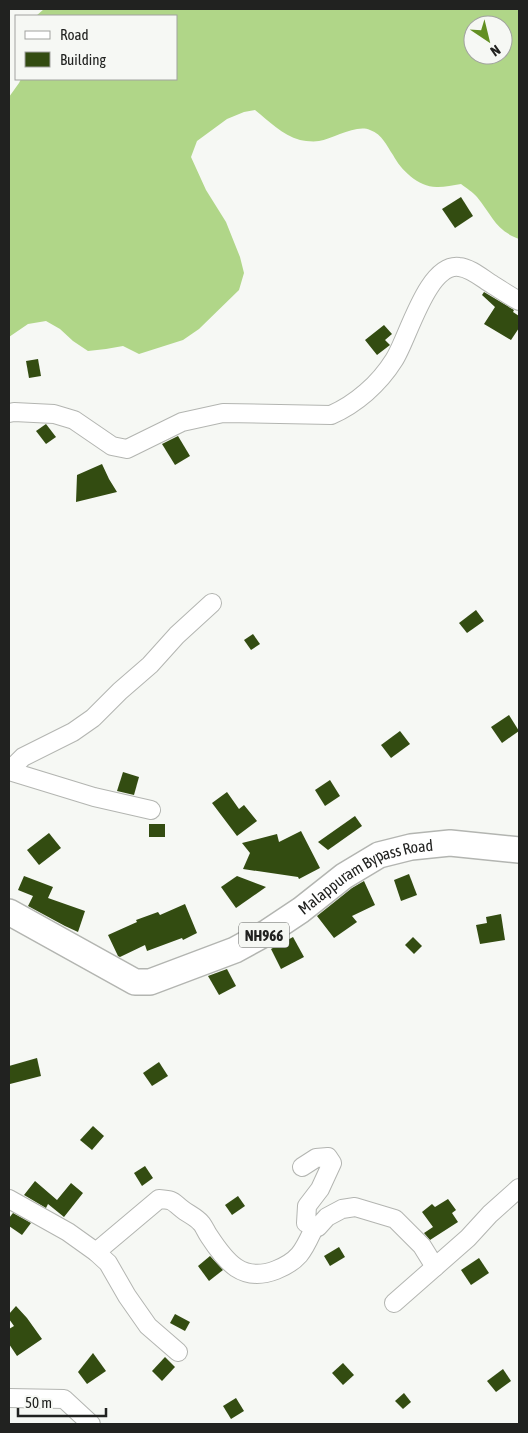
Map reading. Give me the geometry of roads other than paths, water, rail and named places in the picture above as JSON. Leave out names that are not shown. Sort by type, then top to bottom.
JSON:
[{"type":"highway","name":"Malappuram Bypass Road","points":[[9,912],[135,982],[150,982],[235,950],[268,932],[301,910],[344,876],[379,855],[411,847],[450,844],[519,850]]},
{"type":"street","points":[[9,414],[14,412],[54,414],[74,420],[112,446],[128,449],[182,422],[223,412],[331,415],[345,409],[376,384],[395,360],[421,302],[436,277],[448,268],[459,267],[473,272],[519,301]]},
{"type":"street","points":[[151,810],[94,798],[9,771],[23,757],[72,732],[93,718],[212,603]]},
{"type":"street","points":[[302,1167],[316,1158],[328,1157],[332,1163],[320,1189],[307,1206],[306,1223],[318,1227],[327,1217],[342,1208],[355,1207],[395,1218],[422,1246],[435,1266]]},
{"type":"street","points":[[394,1303],[468,1238],[490,1214],[519,1188]]},
{"type":"street","points":[[9,1199],[68,1232],[96,1252],[108,1263],[127,1296],[148,1326],[178,1352]]},
{"type":"street","points":[[96,1252],[159,1199],[171,1199],[184,1211],[201,1222],[225,1259],[239,1270],[253,1274],[269,1272],[289,1264],[300,1255],[307,1244],[314,1226]]},
{"type":"street","points":[[9,1398],[64,1399],[91,1424]]}]
